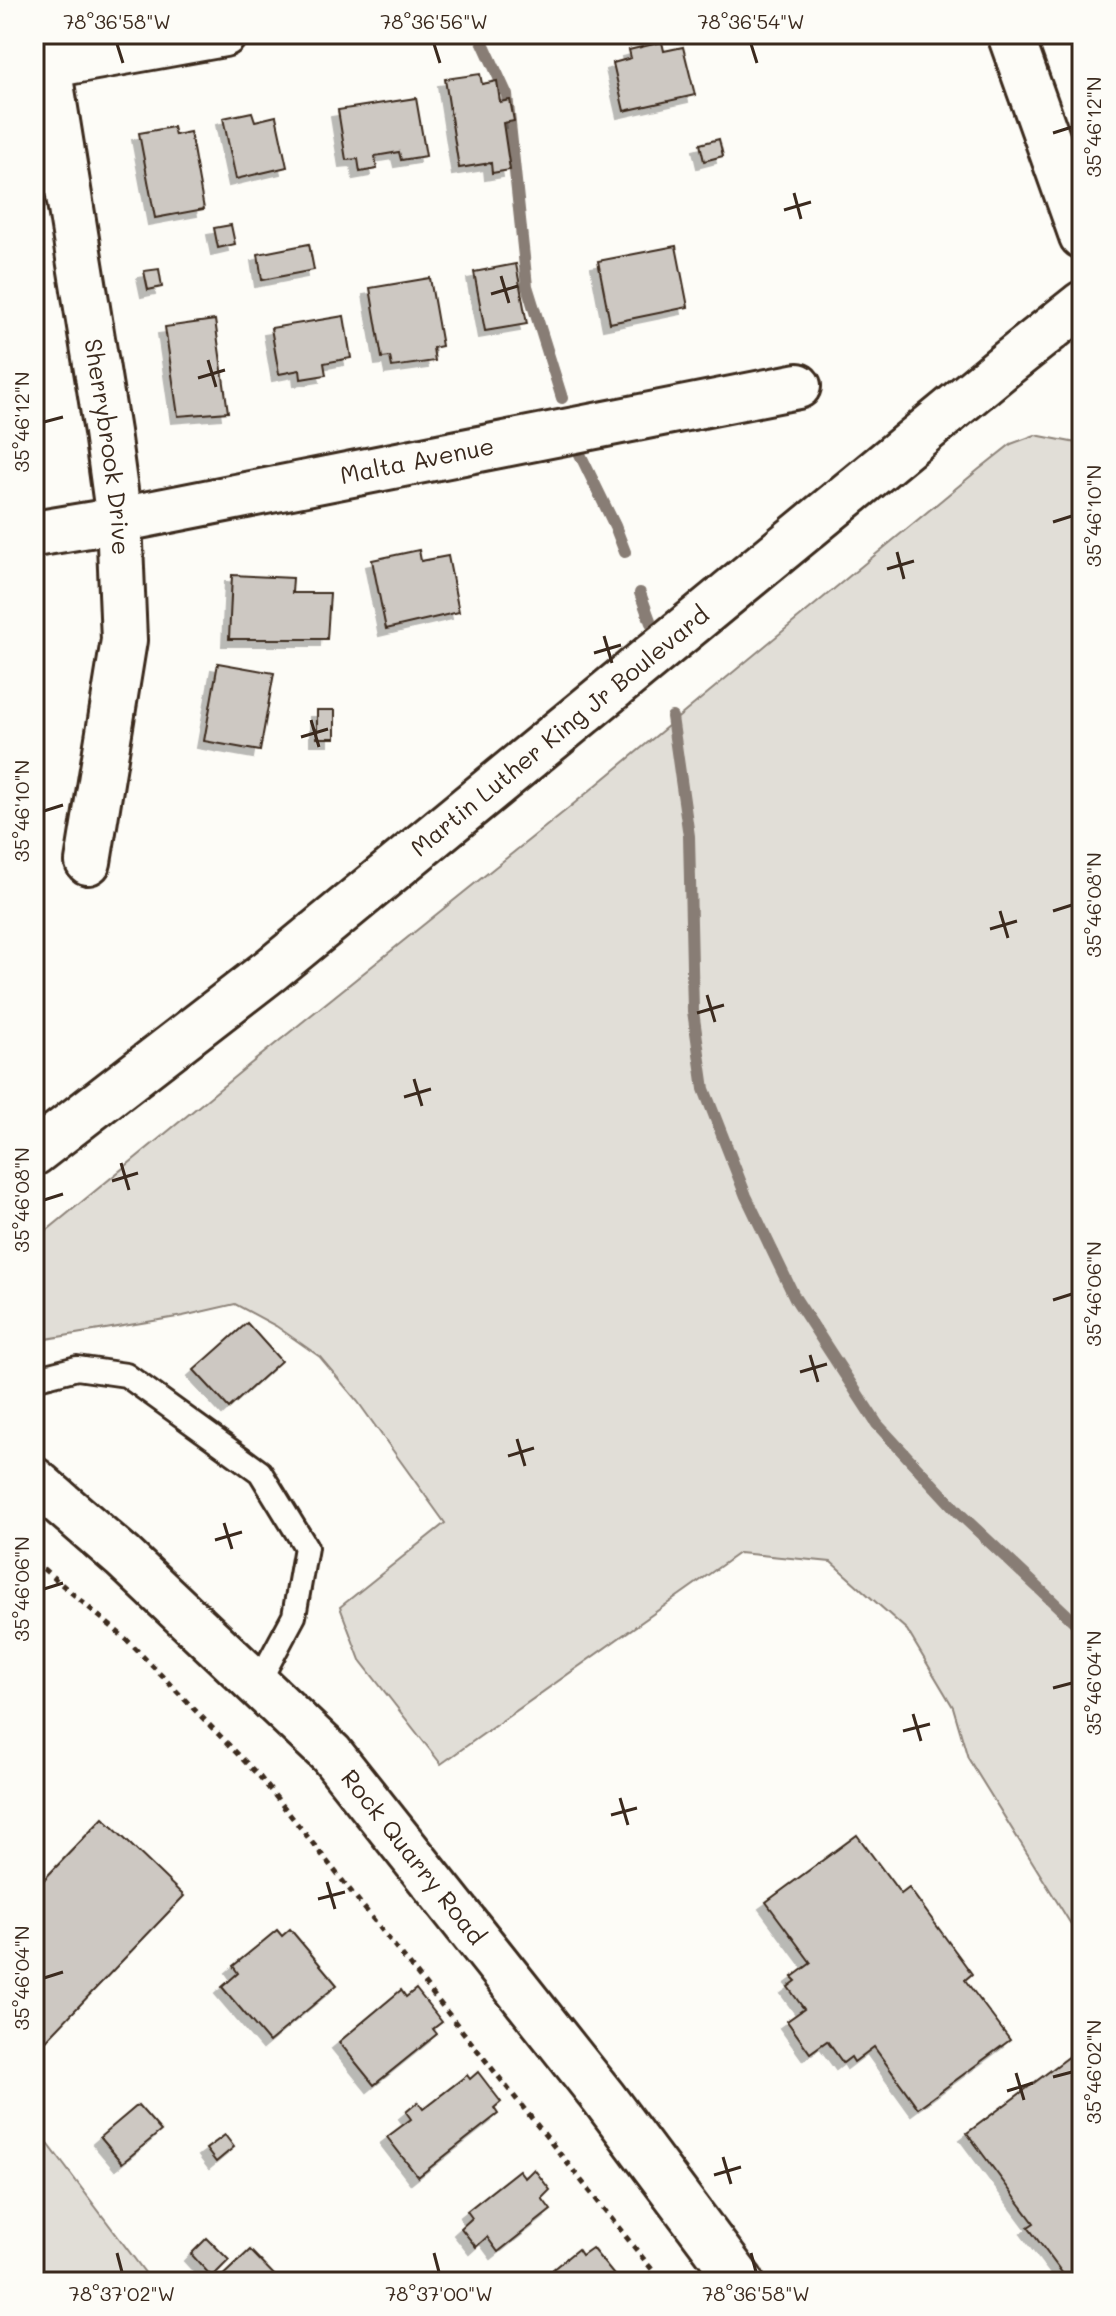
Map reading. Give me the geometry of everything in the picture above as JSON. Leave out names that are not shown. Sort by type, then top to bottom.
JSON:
[{"type":"main road","points":[[42,56],[224,34]]},
{"type":"main road","points":[[1010,34],[1082,236]]},
{"type":"main road","name":"Sherrybrook Drive","points":[[42,56],[119,520],[124,640],[88,862]]},
{"type":"main road","name":"Martin Luther King Jr Boulevard","points":[[34,1153],[272,969],[1082,304]]},
{"type":"main road","name":"Malta Avenue","points":[[34,534],[119,520],[798,386]]},
{"type":"main road","name":"Rock Quarry Road","points":[[34,1480],[123,1557],[331,1754],[603,2097],[741,2282]]},
{"type":"lane","points":[[34,1379],[77,1368],[126,1375],[260,1472],[306,1547],[294,1616],[257,1685]]},
{"type":"path","points":[[34,1561],[126,1639],[260,1777],[662,2282]]},
{"type":"shaded area","points":[[1035,435],[1076,443],[1082,456],[1082,1942],[968,1758],[953,1707],[907,1630],[831,1562],[739,1553],[441,1764],[360,1660],[340,1607],[445,1523],[358,1402],[320,1357],[276,1326],[235,1304],[34,1341],[34,1241],[565,811],[978,470],[1011,444]]},
{"type":"shaded area","points":[[37,2129],[152,2282],[34,2282],[34,2131]]},
{"type":"building","points":[[662,42],[664,51],[683,47],[695,95],[624,111],[613,63],[631,58],[629,50]]},
{"type":"building","points":[[480,74],[482,84],[497,81],[500,102],[510,100],[514,121],[503,123],[510,170],[492,173],[491,163],[459,168],[445,79]]},
{"type":"building","points":[[416,98],[426,156],[401,160],[399,152],[375,156],[377,169],[360,172],[358,159],[346,160],[338,110]]},
{"type":"building","points":[[252,112],[255,121],[276,116],[287,167],[236,179],[223,118]]},
{"type":"building","points":[[173,127],[175,135],[190,132],[204,209],[155,218],[139,133]]},
{"type":"building","points":[[719,139],[723,156],[704,161],[700,144]]},
{"type":"building","points":[[231,225],[235,244],[218,248],[214,228]]},
{"type":"building","points":[[309,244],[314,270],[262,280],[258,254]]},
{"type":"building","points":[[676,246],[688,307],[610,323],[598,261]]},
{"type":"building","points":[[516,264],[527,324],[485,331],[474,272]]},
{"type":"building","points":[[159,269],[162,287],[148,290],[144,271]]},
{"type":"building","points":[[430,278],[442,346],[433,348],[435,361],[392,367],[390,357],[382,358],[370,288]]},
{"type":"building","points":[[344,316],[351,358],[324,363],[326,375],[301,379],[300,370],[279,374],[271,328]]},
{"type":"building","points":[[215,320],[228,412],[178,416],[165,327]]},
{"type":"building","points":[[419,550],[421,561],[448,556],[459,612],[386,629],[372,560]]},
{"type":"building","points":[[232,575],[293,578],[292,593],[330,593],[327,639],[229,639]]},
{"type":"building","points":[[218,663],[274,673],[260,751],[204,741]]},
{"type":"building","points":[[317,710],[335,710],[335,738],[317,738]]},
{"type":"building","points":[[247,1323],[281,1361],[229,1408],[194,1370]]},
{"type":"building","points":[[103,1818],[184,1896],[34,2053],[34,1890]]},
{"type":"building","points":[[857,1835],[901,1894],[909,1888],[972,1974],[965,1980],[1010,2040],[918,2108],[874,2047],[854,2062],[851,2057],[843,2063],[827,2041],[810,2053],[787,2021],[804,2009],[788,1987],[796,1981],[792,1977],[811,1963],[766,1902]]},
{"type":"building","points":[[290,1929],[337,1985],[269,2042],[222,1987],[238,1973],[233,1966],[277,1930],[282,1936]]},
{"type":"building","points":[[416,1989],[442,2022],[433,2029],[437,2034],[374,2085],[339,2042],[401,1990],[406,1997]]},
{"type":"building","points":[[1082,2047],[1082,2282],[1069,2282],[1028,2227],[1034,2223],[967,2133]]},
{"type":"building","points":[[478,2072],[501,2102],[494,2108],[498,2114],[418,2177],[387,2137],[411,2119],[406,2112],[418,2102],[423,2109],[467,2075],[470,2079]]},
{"type":"building","points":[[138,2105],[161,2131],[122,2163],[100,2137]]},
{"type":"building","points":[[225,2135],[234,2147],[216,2162],[206,2149]]},
{"type":"building","points":[[534,2169],[550,2190],[542,2198],[551,2210],[498,2252],[487,2237],[476,2247],[461,2228],[472,2218],[467,2211],[519,2170],[525,2178]]},
{"type":"building","points":[[207,2238],[229,2260],[212,2277],[191,2254]]},
{"type":"building","points":[[592,2248],[618,2280],[537,2282],[578,2249],[582,2255]]},
{"type":"building","points":[[250,2250],[281,2282],[216,2282]]},
{"type":"waterway","points":[[479,34],[507,95],[527,286],[562,398]]},
{"type":"waterway","points":[[577,448],[625,552]]},
{"type":"waterway","points":[[640,593],[651,623]]},
{"type":"waterway","points":[[672,717],[689,836],[693,1011],[704,1089],[746,1196],[795,1298],[877,1424],[961,1515],[1082,1629]]}]
